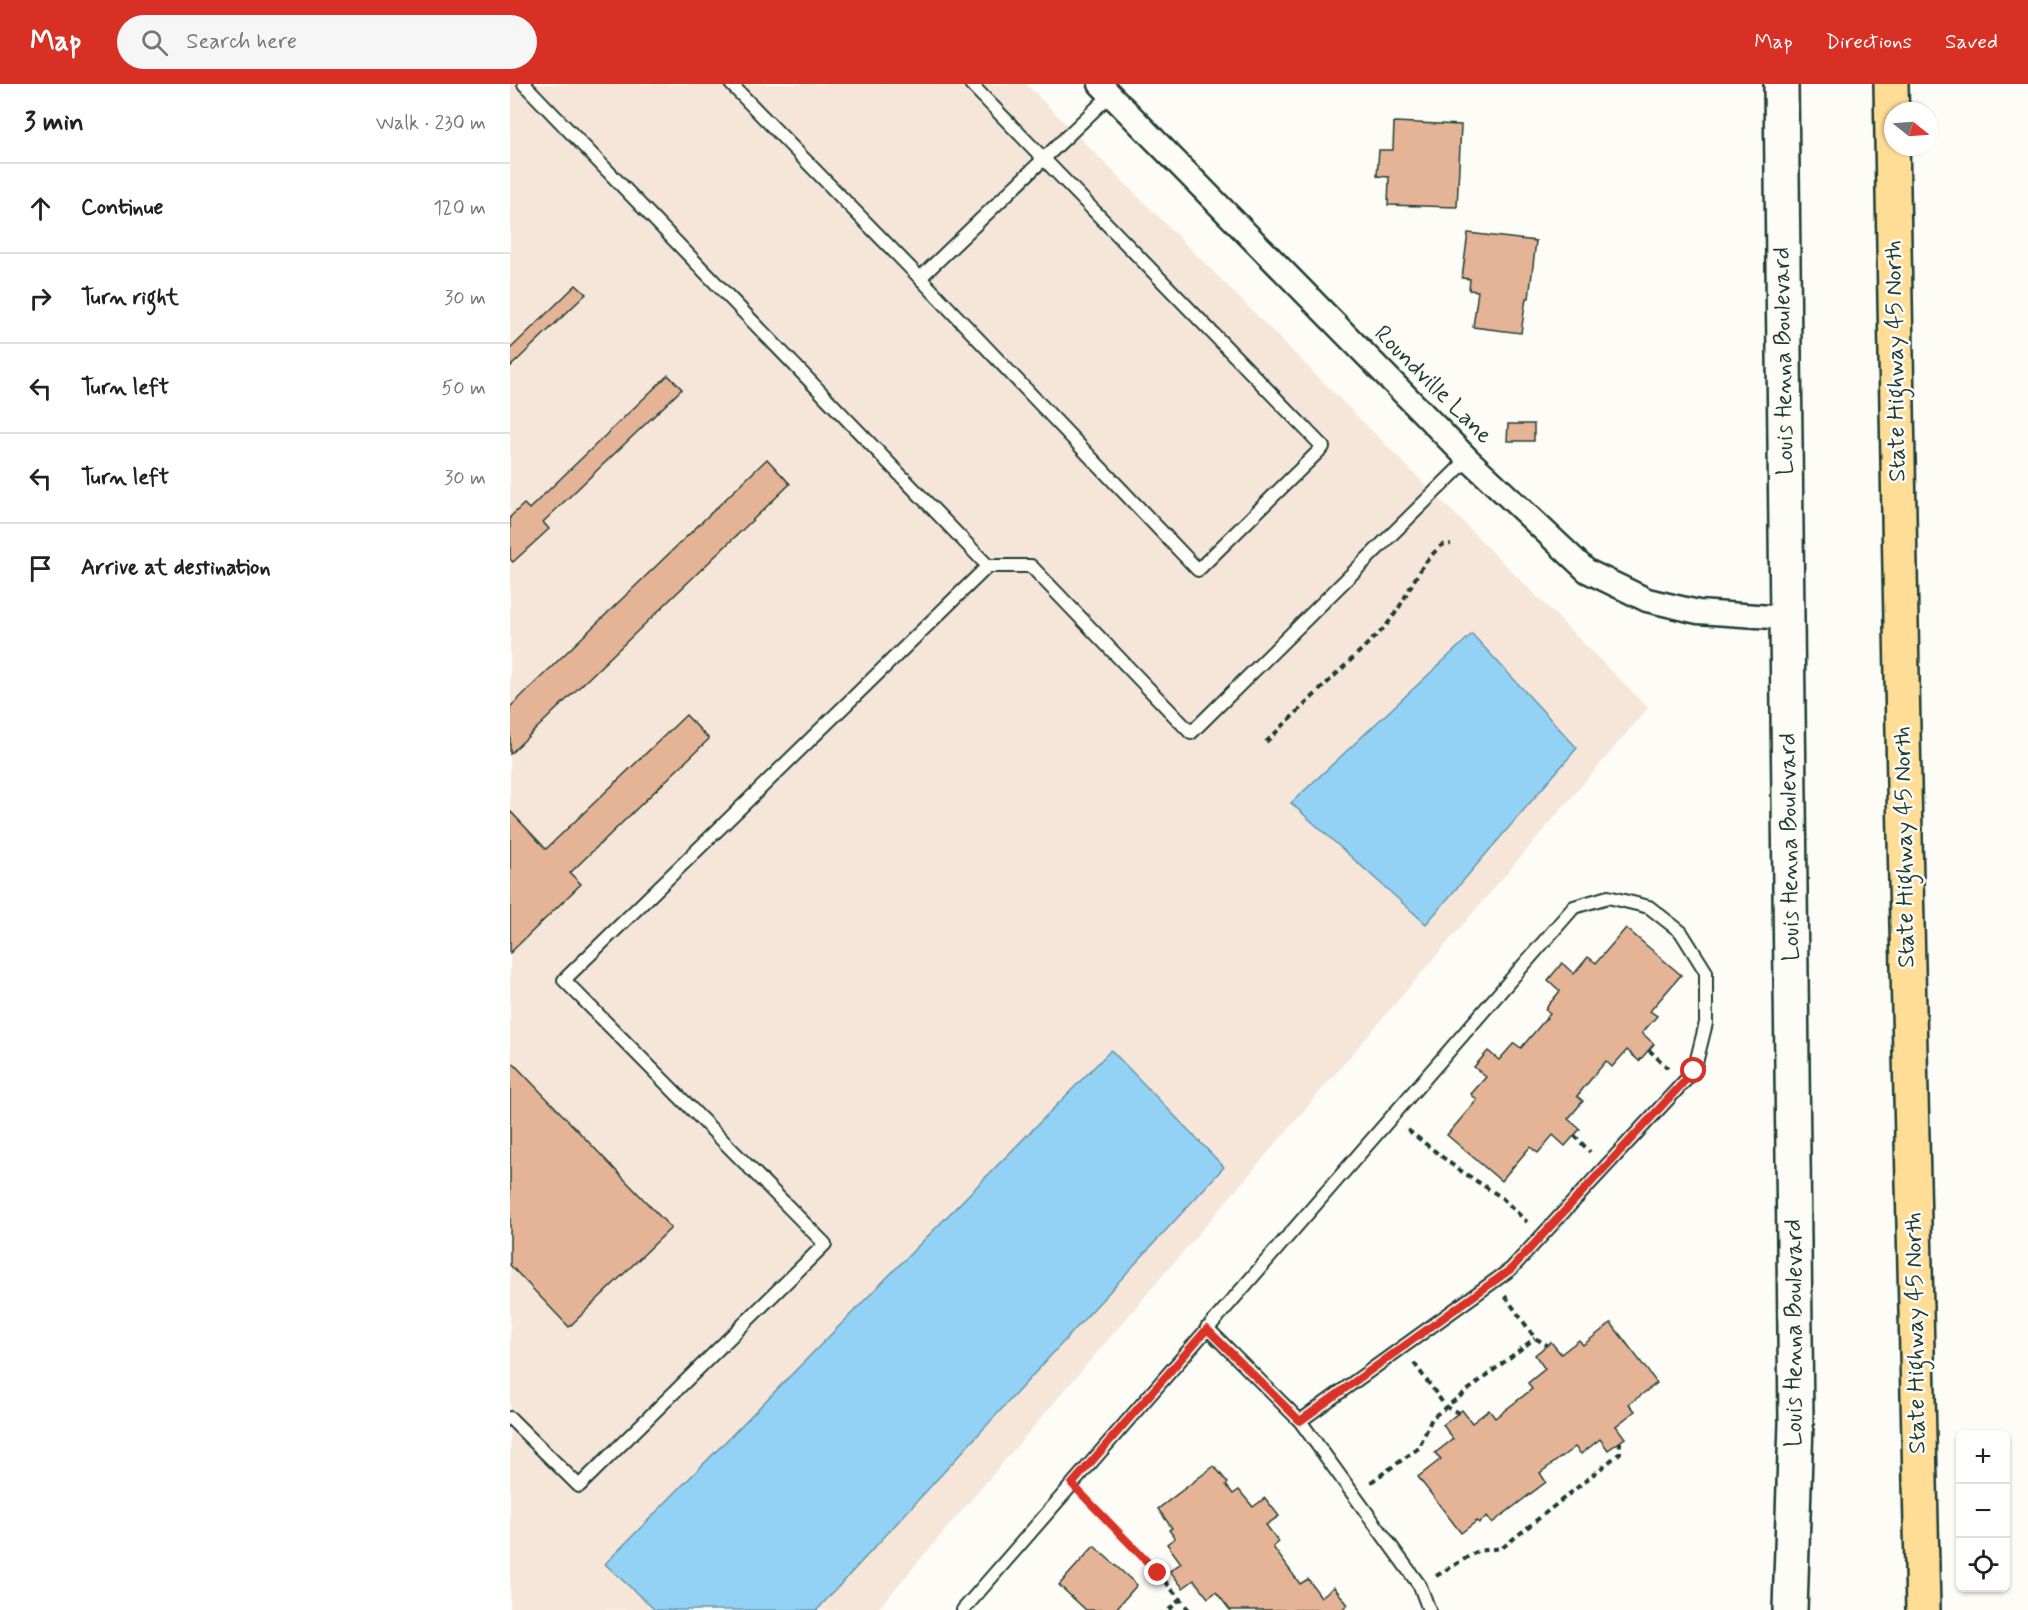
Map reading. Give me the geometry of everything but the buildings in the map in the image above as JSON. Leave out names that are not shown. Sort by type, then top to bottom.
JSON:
[{"type":"highway","name":"State Highway 45 North","points":[[1891,84],[1905,861],[1923,1610]]},
{"type":"main road","name":"Louis Henna Boulevard","points":[[1780,84],[1796,1423],[1790,1610]]},
{"type":"street","name":"Roundville Lane","points":[[1105,90],[1468,459],[1587,571],[1647,600],[1698,612],[1787,618]]},
{"type":"lane","points":[[524,84],[988,566]]},
{"type":"lane","points":[[731,84],[920,278],[1198,570],[1323,447],[971,84]]},
{"type":"lane","points":[[920,278],[1043,159],[1105,90]]},
{"type":"lane","points":[[510,1418],[579,1486],[825,1244],[564,980],[988,566],[1030,566],[1191,733],[1468,459]]},
{"type":"lane","points":[[963,1610],[1574,907],[1608,897],[1648,907],[1681,932],[1706,972],[1706,1023],[1694,1071],[1511,1269],[1300,1421]]},
{"type":"lane","points":[[1207,1329],[1300,1421],[1420,1586],[1429,1610]]},
{"type":"path","points":[[1266,742],[1384,628],[1393,618],[1426,562],[1442,545],[1451,544]]},
{"type":"path","points":[[1390,1116],[1455,1167],[1501,1197],[1542,1236]]},
{"type":"path","points":[[1495,1281],[1535,1338],[1547,1345]]},
{"type":"path","points":[[1353,1495],[1419,1448],[1432,1419],[1535,1338]]},
{"type":"path","points":[[1403,1348],[1446,1407],[1459,1413]]},
{"type":"path","points":[[1420,1586],[1478,1551],[1502,1548],[1620,1453],[1620,1442]]},
{"type":"path","points":[[1072,1484],[1158,1573],[1188,1610]]},
{"type":"path","points":[[1169,1610],[1180,1599]]},
{"type":"shaded area","points":[[510,84],[1026,84],[1648,708],[877,1610],[510,1610]]},
{"type":"water","points":[[1472,634],[1577,748],[1426,924],[1291,803]]},
{"type":"water","points":[[1111,1050],[1224,1167],[817,1610],[655,1610],[605,1564]]},
{"type":"route","points":[[1158,1573],[1072,1484],[1207,1329],[1300,1421],[1511,1269],[1694,1071]]}]
